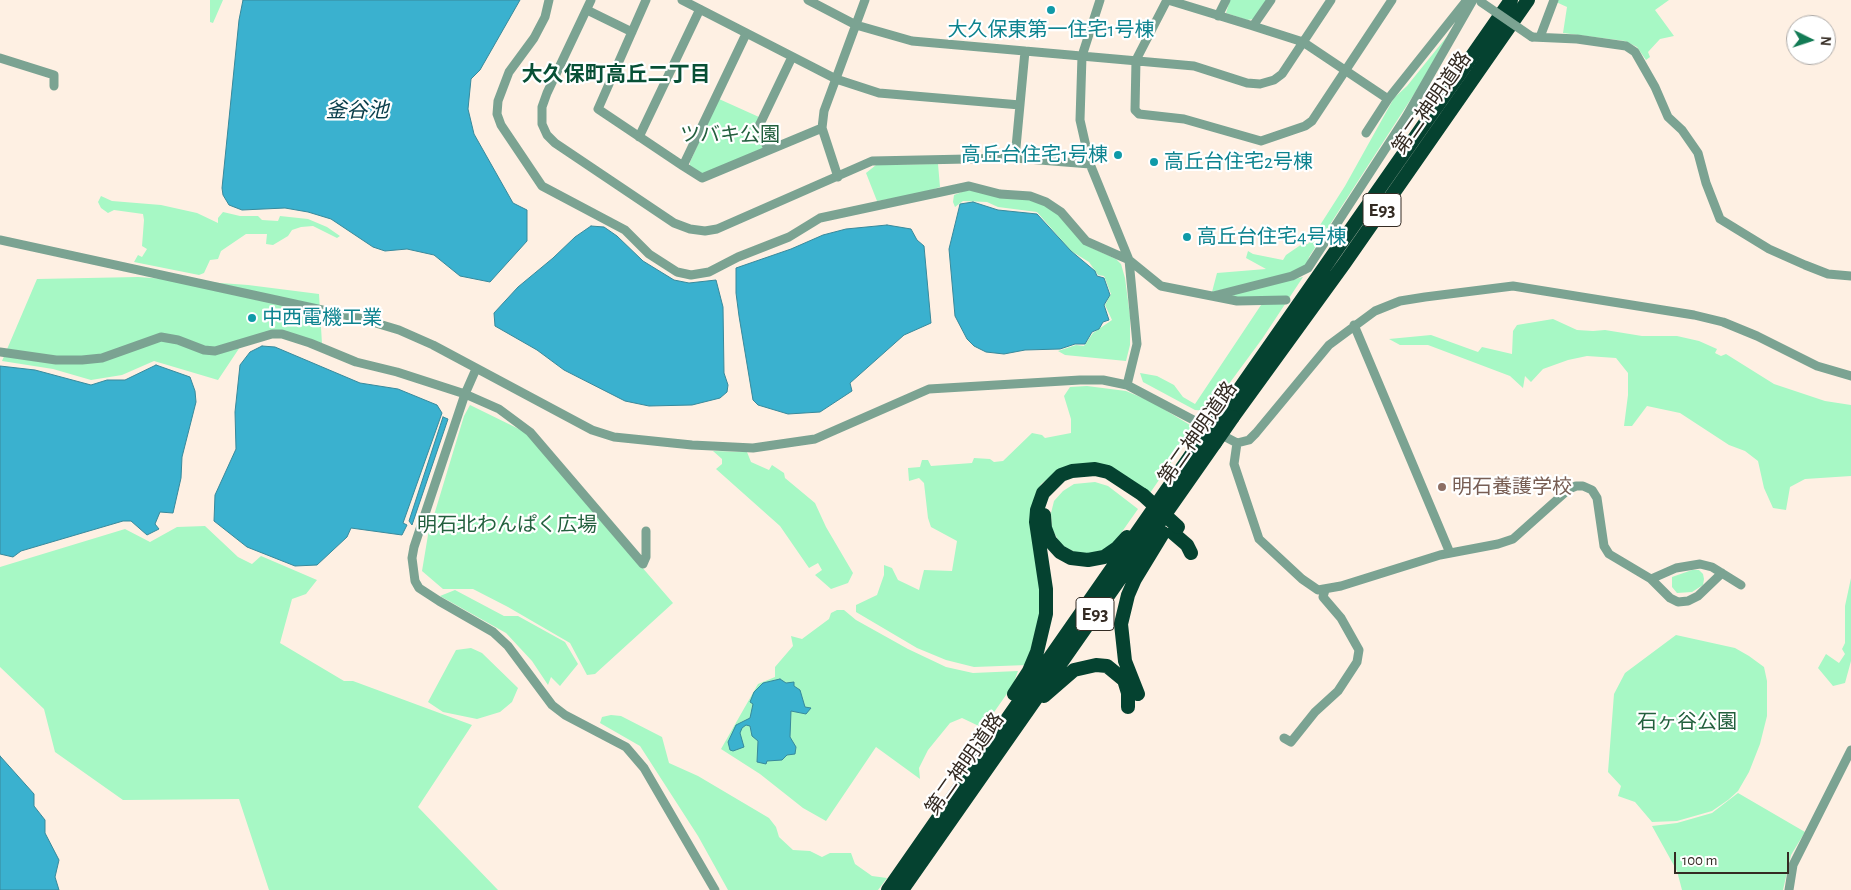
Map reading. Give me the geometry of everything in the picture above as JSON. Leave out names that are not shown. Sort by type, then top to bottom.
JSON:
[{"type":"highway","name":"第二神明道路","points":[[888,890],[967,780],[1146,520],[1228,414],[1511,0]]},
{"type":"highway","name":"第二神明道路","points":[[1228,414],[1344,264],[1528,0]]},
{"type":"highway","name":"第二神明道路","points":[[902,890],[967,780],[1027,709],[1192,477],[1210,439]]},
{"type":"highway","points":[[967,780],[1029,671],[1037,652],[1046,614],[1046,589],[1036,522],[1037,510],[1043,493],[1061,475],[1072,471],[1095,469],[1108,472],[1176,530],[1187,545],[1193,547]]},
{"type":"highway","points":[[1140,499],[1106,480],[1088,476],[1069,479],[1053,491],[1048,500],[1044,510],[1045,528],[1050,541],[1060,552],[1071,558],[1088,560],[1104,557],[1117,548],[1146,520]]},
{"type":"highway","points":[[1138,694],[1130,675],[1123,649],[1122,624],[1124,610],[1135,579],[1176,510],[1192,477]]},
{"type":"highway","points":[[1027,709],[1074,670],[1096,665],[1107,666],[1124,680],[1128,693],[1128,707]]},
{"type":"street","points":[[550,0],[545,18],[538,31],[509,72],[498,101],[497,114],[501,126],[542,186],[625,230],[649,254],[676,272],[690,275],[709,272],[738,257],[789,236],[820,218],[970,186],[1000,194],[1030,196],[1046,202],[1061,212],[1086,241],[1129,260],[1161,286],[1237,301],[1286,300]]},
{"type":"street","points":[[591,0],[544,100],[540,115],[542,124],[547,135],[555,143],[674,224],[705,231],[717,229],[838,177],[872,160],[1015,158],[1090,164]]},
{"type":"street","points":[[646,0],[598,109],[702,178],[822,128]]},
{"type":"street","points":[[682,0],[836,79],[879,93],[1020,105]]},
{"type":"street","points":[[808,0],[856,25],[912,41],[1194,66],[1247,83],[1260,84],[1274,80],[1282,74],[1331,0]]},
{"type":"street","points":[[838,177],[822,128],[824,111],[865,0]]},
{"type":"street","points":[[1100,0],[1082,56],[1080,120],[1090,164],[1129,260],[1137,344],[1127,385]]},
{"type":"street","points":[[1388,99],[1346,70],[1303,42],[1168,0],[1136,60],[1135,110],[1139,114],[1184,119],[1261,141],[1305,126],[1312,121],[1346,70],[1392,0]]},
{"type":"street","points":[[1218,16],[1226,0]]},
{"type":"street","points":[[1253,26],[1271,0]]},
{"type":"street","points":[[1366,133],[1388,99],[1467,0]]},
{"type":"street","points":[[1536,37],[1554,0]]},
{"type":"street","points":[[1210,297],[1292,276],[1308,268],[1406,117],[1478,1],[1536,37],[1577,39],[1626,46],[1635,52],[1655,87],[1668,117],[1682,130],[1698,153],[1706,183],[1720,219],[1769,249],[1805,265],[1828,274],[1851,276]]},
{"type":"street","points":[[640,137],[700,9]]},
{"type":"street","points":[[586,10],[632,32]]},
{"type":"street","points":[[683,166],[746,34]]},
{"type":"street","points":[[1015,158],[1025,51]]},
{"type":"street","points":[[768,150],[759,126],[792,57]]},
{"type":"street","points":[[0,58],[54,75],[54,86]]},
{"type":"street","points":[[0,240],[359,318],[399,330],[433,345],[592,430],[614,437],[692,445],[753,448],[815,439],[929,389],[1072,380],[1103,380],[1127,385],[1237,443],[1249,440],[1256,433],[1329,345],[1354,324],[1375,311],[1400,302],[1471,289],[1513,286],[1544,289],[1708,318],[1757,336],[1816,366],[1851,376]]},
{"type":"street","points":[[1354,324],[1450,553]]},
{"type":"street","points":[[0,352],[56,360],[82,360],[102,358],[161,337],[178,340],[204,350],[215,351],[272,334],[282,334],[356,362],[397,372],[465,394],[499,409],[530,432],[643,564],[646,557],[646,531]]},
{"type":"street","points":[[476,369],[465,394],[414,547],[412,558],[415,582],[419,588],[439,601],[493,632],[508,646],[552,705],[566,715],[626,747],[644,768],[715,890]]},
{"type":"street","points":[[1237,443],[1234,464],[1259,539],[1302,579],[1318,590],[1325,590],[1450,553],[1498,544],[1513,539],[1569,489],[1583,486],[1592,490],[1597,498],[1604,546],[1609,554],[1651,579],[1670,598],[1678,602],[1688,601],[1698,596],[1722,573]]},
{"type":"street","points":[[1651,579],[1689,565],[1706,565],[1741,585]]},
{"type":"street","points":[[1284,738],[1291,742],[1315,712],[1338,692],[1357,662],[1359,650],[1341,618],[1323,598],[1325,590]]},
{"type":"street","points":[[1789,890],[1793,865],[1851,750]]},
{"type":"green space","points":[[210,0],[223,0],[213,23],[210,22]]},
{"type":"green space","points":[[1230,0],[1267,0],[1254,19],[1247,20],[1226,13]]},
{"type":"green space","points":[[1556,0],[1669,0],[1655,10],[1674,36],[1660,39],[1648,52],[1650,57],[1646,60],[1637,47],[1625,41],[1563,33],[1567,7],[1556,2]]},
{"type":"green space","points":[[1453,29],[1429,71],[1309,257],[1307,264],[1293,273],[1212,292],[1217,273],[1266,269],[1246,258],[1248,251],[1253,254],[1283,260],[1286,255],[1302,244],[1308,244],[1345,186],[1394,98],[1407,86]]},
{"type":"green space","name":"ツバキ公園","points":[[719,99],[759,117],[755,130],[763,145],[762,149],[703,174],[690,168],[690,162]]},
{"type":"green space","points":[[938,164],[940,187],[919,194],[877,201],[866,173],[876,165]]},
{"type":"green space","points":[[967,190],[1023,198],[1051,207],[1092,248],[1116,259],[1121,264],[1125,278],[1130,316],[1130,345],[1126,361],[1065,355],[1058,351],[1076,345],[1084,346],[1093,333],[1112,320],[1105,305],[1111,294],[1104,276],[1098,275],[1089,262],[1071,251],[1037,212],[998,207],[987,202],[963,201],[955,207],[953,202],[954,195]]},
{"type":"green space","points":[[101,196],[112,201],[161,205],[197,213],[218,223],[218,218],[223,212],[240,216],[258,216],[262,220],[278,221],[280,216],[308,219],[327,227],[340,236],[337,238],[313,226],[301,227],[292,230],[288,236],[273,245],[266,244],[267,234],[246,234],[221,251],[218,259],[210,260],[204,273],[199,275],[134,262],[138,255],[142,257],[147,249],[142,246],[143,214],[114,210],[108,213],[101,208],[98,202]]},
{"type":"green space","points":[[138,277],[248,285],[319,294],[322,344],[271,334],[240,347],[218,380],[154,361],[122,375],[91,380],[53,369],[2,361],[37,279]]},
{"type":"green space","points":[[1303,277],[1262,339],[1209,411],[1195,410],[1143,382],[1140,373],[1157,376],[1174,385],[1183,397],[1195,404],[1263,302],[1224,296]]},
{"type":"green space","points":[[1553,319],[1577,330],[1605,330],[1642,336],[1677,336],[1699,341],[1717,349],[1715,353],[1721,356],[1726,354],[1774,384],[1825,401],[1851,405],[1851,476],[1805,479],[1790,487],[1786,510],[1773,508],[1764,488],[1758,461],[1745,451],[1729,445],[1680,413],[1647,406],[1632,426],[1624,426],[1628,395],[1628,373],[1616,358],[1587,356],[1568,360],[1543,369],[1531,382],[1525,376],[1523,388],[1510,376],[1428,345],[1400,345],[1389,339],[1431,335],[1478,352],[1482,347],[1512,354],[1513,331],[1517,325]]},
{"type":"green space","points":[[1087,386],[1126,391],[1152,402],[1195,428],[1150,493],[1119,472],[1053,475],[1041,484],[1033,504],[1041,585],[1039,616],[1027,665],[974,667],[946,660],[917,648],[856,612],[856,605],[877,595],[884,575],[884,565],[892,568],[898,580],[919,590],[924,570],[952,571],[957,541],[931,527],[928,518],[924,483],[919,478],[909,481],[908,468],[920,467],[922,460],[928,460],[931,466],[972,463],[974,458],[990,459],[994,462],[1003,461],[1032,433],[1042,435],[1045,438],[1071,433],[1071,419],[1064,396],[1070,387]]},
{"type":"green space","name":"明石北わんぱく広場","points":[[470,405],[525,432],[673,603],[595,674],[587,675],[570,643],[473,589],[443,589],[422,571],[428,535],[464,416]]},
{"type":"green space","points":[[713,451],[747,452],[751,462],[769,470],[772,465],[784,473],[785,478],[815,503],[826,527],[853,573],[848,583],[831,589],[815,575],[822,570],[818,563],[809,568],[780,526],[716,469],[722,464],[722,459]]},
{"type":"green space","points":[[1095,482],[1108,486],[1138,509],[1114,543],[1096,554],[1079,554],[1061,545],[1052,529],[1051,513],[1054,501],[1063,491],[1074,484]]},
{"type":"green space","points":[[205,526],[238,557],[252,564],[261,556],[317,580],[306,594],[292,599],[280,643],[344,681],[353,681],[472,725],[418,807],[498,890],[269,890],[239,799],[123,800],[55,752],[44,709],[0,667],[0,567],[125,529],[150,542],[177,527]]},
{"type":"green space","points":[[1692,570],[1699,570],[1703,574],[1703,585],[1692,592],[1677,593],[1672,587],[1672,577]]},
{"type":"green space","points":[[1851,578],[1851,661],[1845,683],[1833,686],[1818,668],[1826,654],[1839,663],[1845,654],[1842,649],[1845,643],[1845,606]]},
{"type":"green space","points":[[455,590],[504,616],[518,616],[565,642],[578,664],[560,686],[551,677],[548,685],[532,661],[506,633],[440,596]]},
{"type":"green space","points":[[837,610],[844,610],[856,620],[908,649],[946,667],[973,673],[1018,671],[1013,685],[983,728],[962,718],[950,723],[928,750],[919,768],[920,779],[876,747],[826,821],[803,808],[760,774],[721,749],[758,684],[775,677],[775,667],[793,646],[791,636],[802,639],[829,619],[831,613]]},
{"type":"green space","name":"石ヶ谷公園","points":[[1676,635],[1735,648],[1764,667],[1767,681],[1767,716],[1760,744],[1749,772],[1738,791],[1712,811],[1677,821],[1652,822],[1635,802],[1618,796],[1621,786],[1608,772],[1614,694],[1625,673]]},
{"type":"green space","points":[[471,648],[482,653],[518,688],[512,702],[500,712],[477,719],[443,712],[428,702],[456,650]]},
{"type":"green space","points":[[611,715],[621,716],[662,737],[669,763],[698,776],[769,818],[776,827],[779,837],[793,850],[810,851],[822,857],[830,853],[851,853],[855,864],[872,876],[887,878],[878,890],[728,890],[698,836],[640,746],[600,723],[602,717]]},
{"type":"green space","points":[[1738,793],[1805,832],[1791,855],[1783,890],[1682,890],[1677,871],[1652,826],[1677,823],[1712,813]]},
{"type":"water","name":"釜谷池","points":[[243,0],[520,0],[480,70],[471,79],[468,109],[474,134],[513,203],[527,210],[527,241],[490,282],[460,276],[434,255],[407,249],[385,251],[373,247],[331,219],[308,212],[285,208],[242,210],[229,205],[223,195],[222,188],[239,20]]},
{"type":"water","points":[[973,202],[998,210],[1037,214],[1071,251],[1095,271],[1097,276],[1104,278],[1110,295],[1104,305],[1109,320],[1103,322],[1099,329],[1092,332],[1085,344],[1075,344],[1060,349],[1025,350],[1004,354],[986,352],[974,346],[967,339],[955,316],[949,249],[960,204]]},
{"type":"water","points":[[887,225],[911,229],[917,240],[924,246],[931,323],[904,335],[850,383],[852,391],[820,412],[788,414],[758,405],[753,400],[739,316],[736,293],[736,268],[791,249],[823,235],[846,229]]},
{"type":"water","points":[[591,226],[604,227],[617,236],[643,261],[674,280],[689,283],[716,280],[723,307],[724,373],[728,385],[727,392],[720,398],[692,405],[649,406],[625,401],[564,370],[537,350],[495,326],[494,313],[518,287],[575,237]]},
{"type":"water","points":[[262,346],[275,347],[360,383],[398,389],[437,405],[442,413],[403,523],[407,525],[402,535],[351,528],[347,537],[317,565],[295,566],[247,547],[214,521],[215,495],[236,449],[235,412],[240,365],[250,352]]},
{"type":"water","points":[[156,365],[190,377],[195,391],[196,402],[182,457],[181,478],[173,513],[160,512],[155,524],[159,529],[147,535],[131,521],[123,521],[21,551],[13,557],[0,554],[0,366],[35,370],[91,385],[107,380],[125,380]]},
{"type":"water","points":[[443,417],[448,419],[412,525],[409,521]]},
{"type":"water","points":[[780,679],[786,683],[794,682],[794,686],[800,690],[805,707],[811,708],[806,714],[791,711],[790,737],[796,747],[795,754],[787,755],[782,760],[767,761],[766,764],[757,762],[758,741],[752,736],[750,726],[746,725],[740,733],[744,747],[733,751],[730,750],[728,742],[736,725],[750,718],[753,704],[750,702],[754,692],[763,683]]},
{"type":"water","points":[[0,756],[34,794],[34,806],[45,820],[45,833],[59,860],[55,877],[59,890],[0,890]]},
{"type":"place","name":"大久保東第一住宅1号棟","points":[[1051,10]]},
{"type":"place","name":"高丘台住宅1号棟","points":[[1118,155]]},
{"type":"place","name":"高丘台住宅2号棟","points":[[1154,162]]},
{"type":"place","name":"高丘台住宅4号棟","points":[[1187,237]]},
{"type":"place","name":"中西電機工業","points":[[252,318]]},
{"type":"place","name":"明石養護学校","points":[[1442,487]]},
{"type":"district","name":"大久保町高丘二丁目","points":[[616,75]]}]
